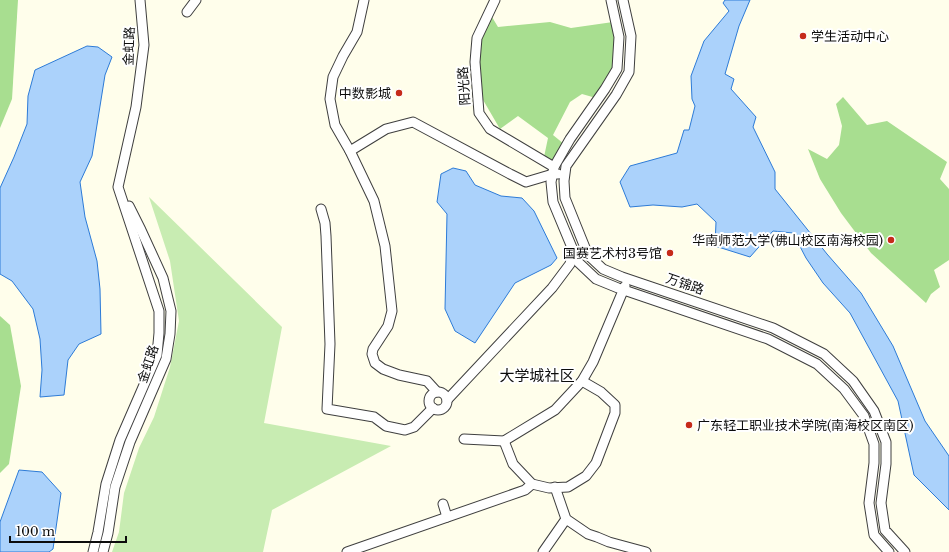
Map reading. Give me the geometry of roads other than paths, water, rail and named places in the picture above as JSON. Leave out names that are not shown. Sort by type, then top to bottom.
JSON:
[{"type":"street","name":"金虹路","points":[[93,552],[106,484],[120,440],[157,355],[159,333],[159,311],[118,188],[136,107],[144,45],[140,0]]},
{"type":"street","points":[[187,12],[196,0]]},
{"type":"street","points":[[364,0],[357,32],[332,78],[330,100],[335,125],[350,151],[374,201],[386,246],[392,311],[388,326],[373,349],[372,354],[375,363],[383,369],[399,375],[427,381],[437,392],[442,393],[447,400]]},
{"type":"street","name":"阳光路","points":[[495,0],[477,38],[474,62],[478,112],[490,129],[553,170]]},
{"type":"street","name":"万锦路","points":[[610,0],[619,37],[617,69],[570,139],[553,170],[551,182],[553,202],[578,262],[596,279],[768,339],[817,364],[844,389],[864,416],[874,444],[874,463],[869,503],[874,535],[889,552]]},
{"type":"street","name":"万锦路","points":[[623,0],[631,36],[629,72],[616,95],[566,166],[564,181],[565,198],[588,255],[603,269],[628,279],[773,328],[824,354],[853,381],[874,410],[886,442],[886,464],[881,503],[885,530],[905,552]]},
{"type":"street","points":[[350,151],[386,130],[413,122],[526,182],[553,170],[565,174]]},
{"type":"street","name":"金虹路","points":[[103,552],[108,533],[115,487],[130,442],[166,359],[170,334],[171,311],[163,278],[141,230],[118,188]]},
{"type":"street","points":[[321,208],[325,223],[326,236],[330,344],[327,408],[374,417],[386,426],[405,430],[414,428],[433,408]]},
{"type":"street","points":[[437,392],[432,395],[429,400],[433,408],[441,410],[446,406],[447,400],[552,288],[570,264],[573,250]]},
{"type":"street","points":[[464,439],[504,441],[555,410],[582,381],[594,362],[628,279]]},
{"type":"street","points":[[504,441],[513,464],[532,484],[549,488],[568,487],[586,476],[596,463],[615,413],[616,405],[601,392],[582,381]]},
{"type":"street","points":[[347,552],[525,490],[532,484]]},
{"type":"street","points":[[555,488],[566,518],[588,534],[609,542],[646,552]]},
{"type":"street","points":[[443,504],[447,517]]},
{"type":"street","points":[[543,552],[566,518]]},
{"type":"water","points":[[725,0],[750,0],[739,26],[725,74],[734,79],[731,89],[756,117],[753,127],[775,172],[775,189],[827,254],[861,293],[893,346],[925,421],[949,456],[949,510],[914,475],[898,401],[850,313],[823,283],[806,258],[793,233],[773,231],[750,257],[715,246],[716,222],[697,204],[682,207],[653,205],[630,207],[620,182],[630,166],[677,153],[684,130],[689,130],[695,106],[692,99],[691,76],[704,41],[729,11],[723,3]]},
{"type":"water","points":[[87,46],[98,47],[112,57],[105,75],[92,156],[80,182],[85,217],[97,261],[100,289],[101,334],[79,344],[68,360],[64,395],[40,397],[42,370],[40,339],[33,309],[12,281],[0,274],[0,188],[27,124],[28,96],[35,70]]},
{"type":"water","points":[[453,168],[466,171],[475,185],[501,196],[522,198],[534,211],[557,258],[551,265],[515,283],[475,343],[455,331],[445,309],[447,214],[437,202],[441,174]]},
{"type":"water","points":[[19,470],[42,472],[61,493],[53,549],[49,552],[0,552],[0,522]]},
{"type":"place","name":"学生活动中心","points":[[803,36]]},
{"type":"place","name":"中数影城","points":[[399,93]]},
{"type":"place","name":"华南师范大学(佛山校区南海校园)","points":[[891,240]]},
{"type":"place","name":"国赛艺术村3号馆","points":[[670,253]]},
{"type":"place","name":"广东轻工职业技术学院(南海校区南区)","points":[[689,425]]},
{"type":"district","name":"大学城社区","points":[[537,375]]}]
